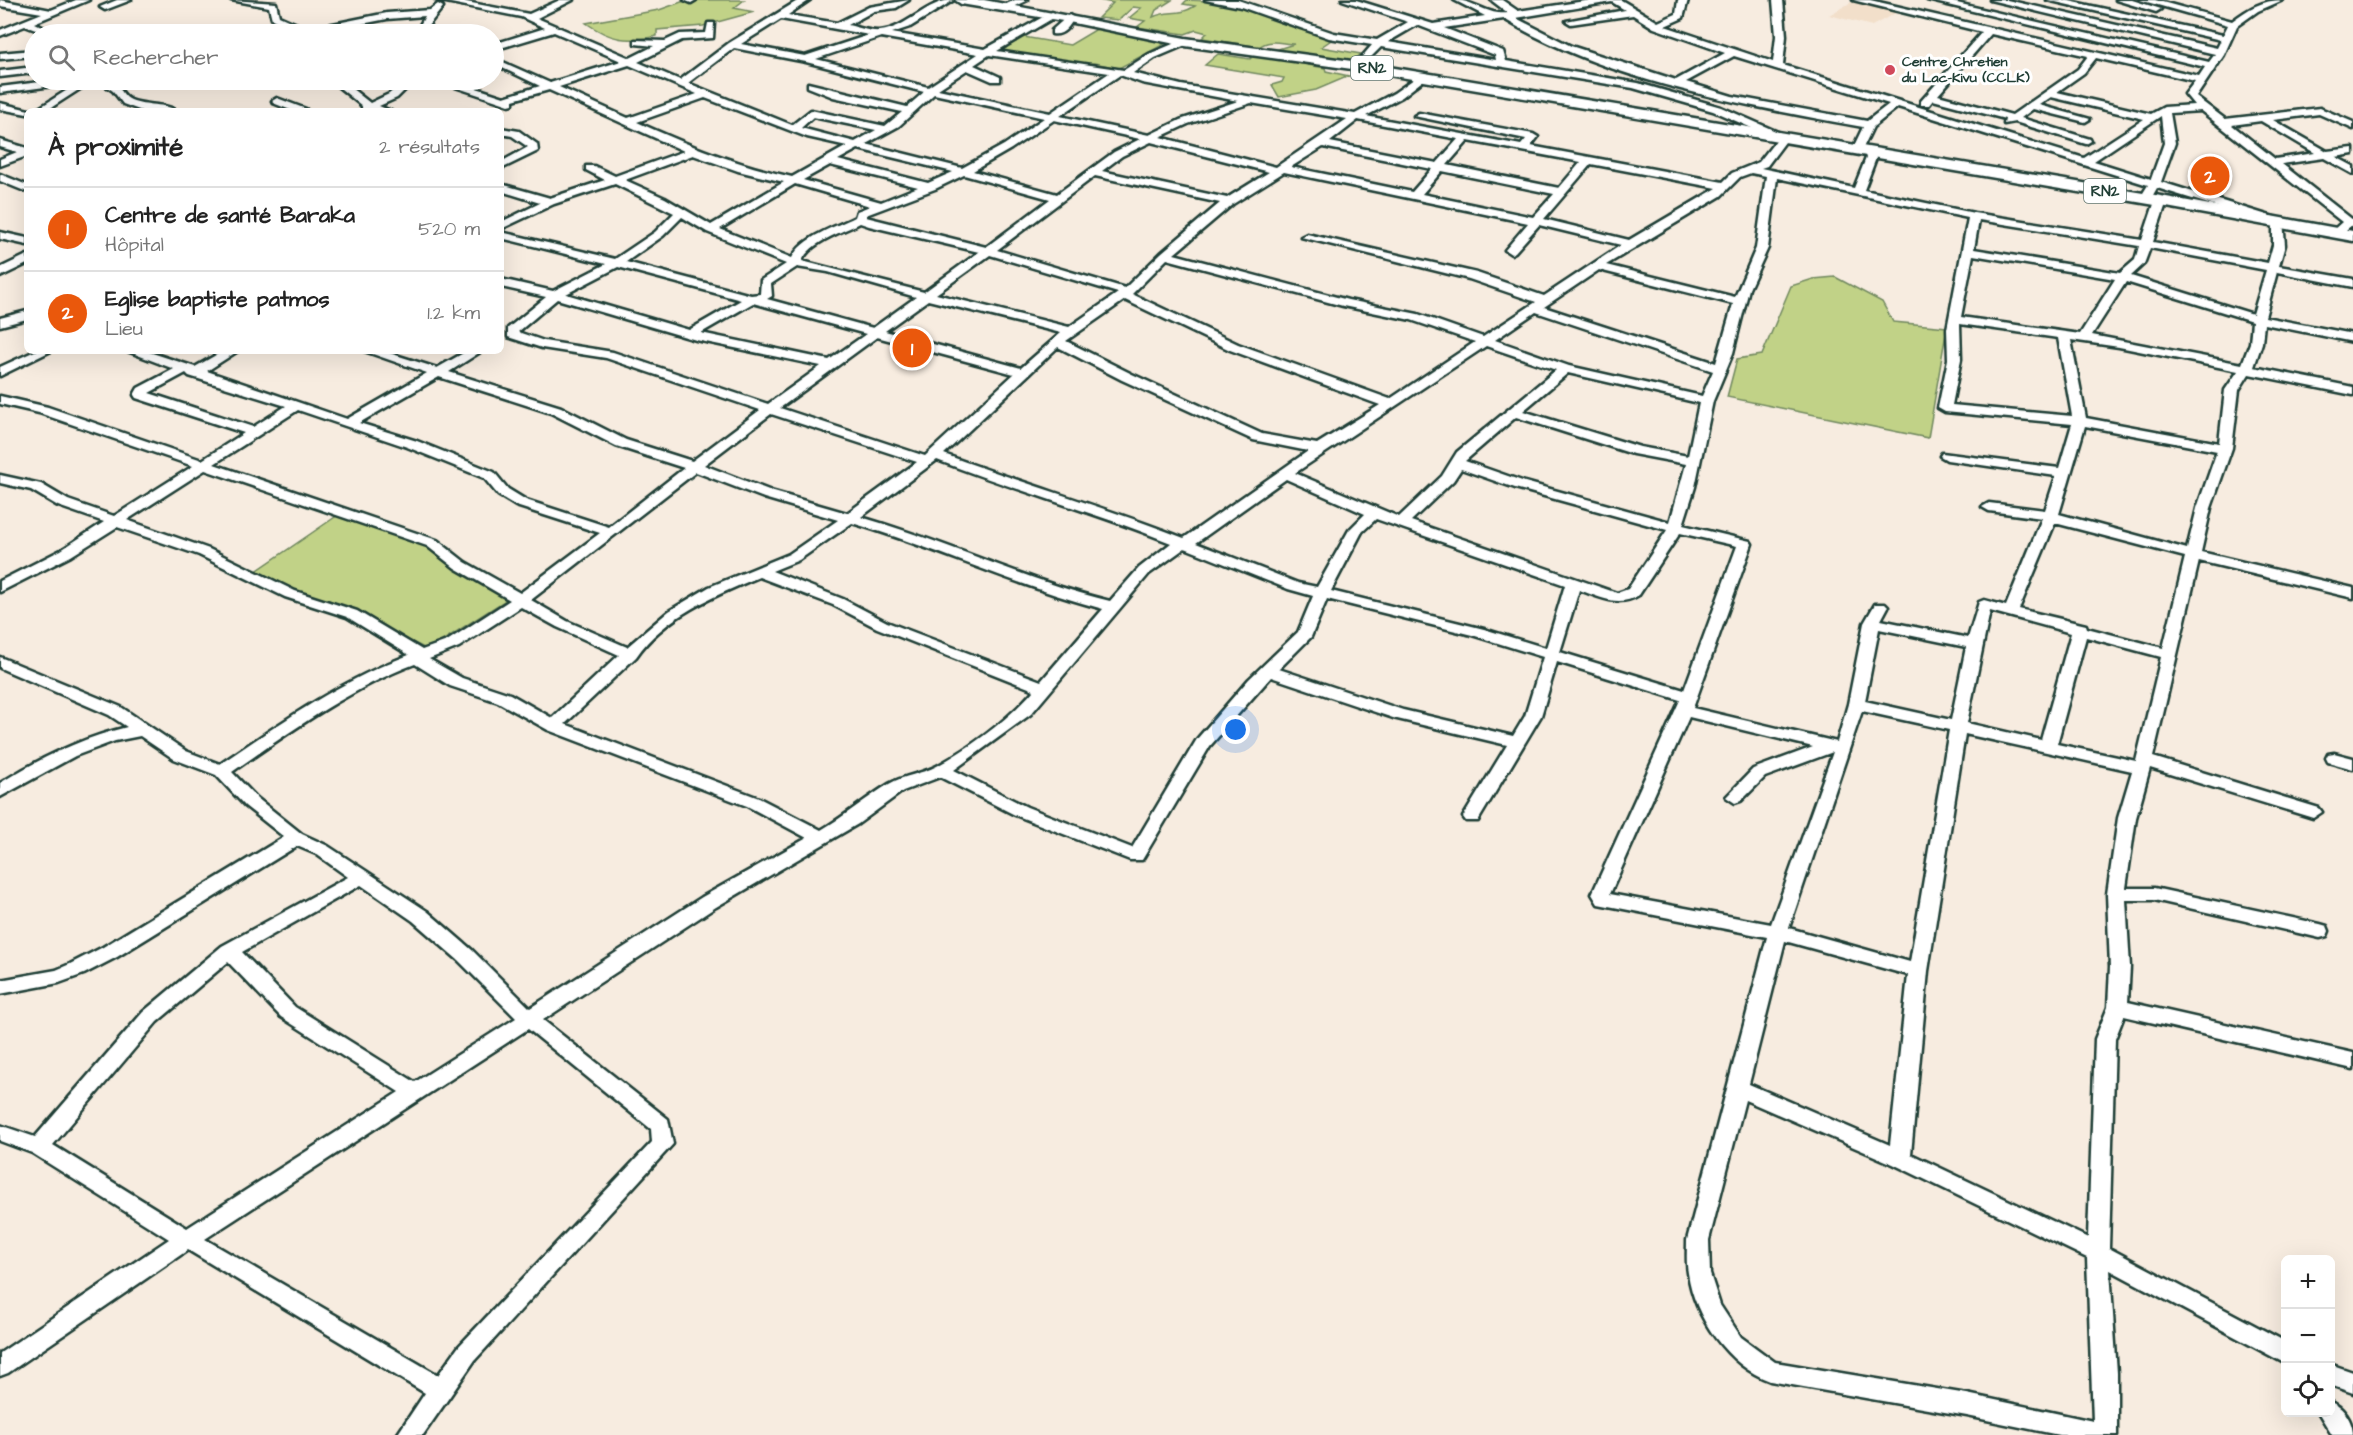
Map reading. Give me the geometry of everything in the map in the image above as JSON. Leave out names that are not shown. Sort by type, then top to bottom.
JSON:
[{"type":"highway","name":"RN2","points":[[961,0],[1069,18],[1185,42],[1359,66],[1863,151],[2153,195],[2336,233],[2352,226]]},
{"type":"street","points":[[0,33],[84,0]]},
{"type":"street","points":[[105,7],[126,0]]},
{"type":"street","points":[[236,0],[273,5],[275,17],[289,24]]},
{"type":"street","points":[[427,24],[432,13],[443,0],[506,10],[632,61],[705,95],[794,129],[963,171],[1059,198]]},
{"type":"street","points":[[528,18],[568,0]]},
{"type":"street","points":[[681,84],[732,45],[805,0]]},
{"type":"street","points":[[841,25],[872,9],[893,6],[904,0]]},
{"type":"street","points":[[806,59],[882,35],[918,20],[949,0]]},
{"type":"street","points":[[1005,7],[1023,0]]},
{"type":"street","points":[[1210,0],[1245,6]]},
{"type":"street","points":[[0,1366],[187,1239],[708,902],[852,820],[897,787],[941,771],[969,753],[1025,710],[1144,571],[1177,546],[1186,543],[1320,449],[1631,244],[1717,194],[1736,175],[1763,164],[1783,138],[1717,109],[1634,85],[1332,36],[1229,0]]},
{"type":"street","points":[[1347,0],[1414,23],[1433,27],[1500,53],[1502,65]]},
{"type":"street","points":[[1459,0],[1502,17],[1535,35],[1579,53],[1628,69],[1730,99],[1869,125]]},
{"type":"street","points":[[1496,0],[1518,16]]},
{"type":"street","points":[[1433,27],[1518,16],[1610,0]]},
{"type":"street","points":[[1615,0],[1657,26],[2084,163],[2153,195]]},
{"type":"street","points":[[1657,26],[1680,16],[1683,10],[1683,0]]},
{"type":"street","points":[[1778,0],[1781,36],[1778,65]]},
{"type":"street","points":[[1858,0],[1912,10],[2200,79]]},
{"type":"street","points":[[1912,10],[1926,0]]},
{"type":"street","points":[[1932,0],[2211,65]]},
{"type":"street","points":[[1995,0],[2220,52]]},
{"type":"street","points":[[2052,0],[2226,38]]},
{"type":"street","points":[[2121,0],[2195,18]]},
{"type":"street","points":[[2145,0],[2162,2],[2233,24]]},
{"type":"street","points":[[2278,0],[2255,9],[2233,24],[2220,52],[2190,94],[2190,98],[2352,226]]},
{"type":"street","points":[[3,6],[51,13]]},
{"type":"street","points":[[1570,21],[1633,12]]},
{"type":"street","points":[[349,24],[387,16],[432,13]]},
{"type":"street","points":[[711,230],[886,129],[922,102],[930,90],[965,65],[1052,15]]},
{"type":"street","points":[[780,16],[841,25],[882,35],[1121,73],[1181,88],[1356,117],[1726,186]]},
{"type":"street","points":[[1055,33],[1065,26],[1069,18]]},
{"type":"street","points":[[1359,66],[1378,44],[1414,23]]},
{"type":"street","points":[[474,90],[507,101],[547,86],[632,61],[685,36],[711,36],[711,25]]},
{"type":"street","points":[[504,44],[553,29]]},
{"type":"street","points":[[1919,110],[1989,30]]},
{"type":"street","points":[[638,42],[667,44]]},
{"type":"street","points":[[860,219],[861,213],[931,187],[996,155],[1121,73],[1185,42]]},
{"type":"street","points":[[732,45],[806,59],[930,90],[1280,170],[1536,221],[1631,244]]},
{"type":"street","points":[[1677,83],[1734,52]]},
{"type":"street","points":[[0,56],[24,54]]},
{"type":"street","points":[[1995,135],[2012,118],[2082,71],[2094,54]]},
{"type":"street","points":[[965,65],[996,79]]},
{"type":"street","points":[[504,66],[693,152],[751,172],[794,181],[882,206]]},
{"type":"street","points":[[1628,69],[1632,72],[1634,85]]},
{"type":"street","points":[[0,74],[24,71]]},
{"type":"street","points":[[554,726],[630,654],[637,644],[674,615],[714,590],[794,557],[931,458],[1058,341],[1126,294],[1165,255],[1229,202],[1321,143],[1356,117],[1398,95],[1421,76]]},
{"type":"street","points":[[812,85],[837,95],[911,111]]},
{"type":"street","points":[[0,90],[24,86]]},
{"type":"street","points":[[0,106],[26,106],[25,90]]},
{"type":"street","points":[[44,108],[73,90]]},
{"type":"street","points":[[118,90],[122,99],[141,108]]},
{"type":"street","points":[[345,90],[363,108]]},
{"type":"street","points":[[366,108],[393,96],[399,90]]},
{"type":"street","points":[[2048,93],[2153,118]]},
{"type":"street","points":[[627,122],[705,95]]},
{"type":"street","points":[[794,129],[811,112],[837,95]]},
{"type":"street","points":[[1931,96],[2086,141]]},
{"type":"street","points":[[222,771],[281,730],[386,669],[418,659],[453,644],[522,599],[770,408],[929,297],[1118,154],[1217,110],[1254,99]]},
{"type":"street","points":[[278,101],[295,108]]},
{"type":"street","points":[[1858,191],[1871,158],[1863,151],[1869,125],[1897,103]]},
{"type":"street","points":[[2031,106],[2085,119]]},
{"type":"street","points":[[2084,163],[2164,110],[2201,108]]},
{"type":"street","points":[[2083,339],[2123,277],[2140,261],[2147,245],[2153,195],[2171,142],[2164,110]]},
{"type":"street","points":[[2220,123],[2323,111],[2353,126]]},
{"type":"street","points":[[811,112],[886,129]]},
{"type":"street","points":[[1419,116],[1533,137],[1524,148]]},
{"type":"street","points":[[2262,118],[2353,171]]},
{"type":"street","points":[[504,132],[523,138],[533,146],[533,151],[504,165]]},
{"type":"street","points":[[1414,196],[1465,138]]},
{"type":"street","points":[[0,143],[24,151]]},
{"type":"street","points":[[1321,143],[1562,192]]},
{"type":"street","points":[[2273,162],[2353,151]]},
{"type":"street","points":[[504,225],[550,202],[693,152]]},
{"type":"street","points":[[0,164],[24,153]]},
{"type":"street","points":[[1511,250],[1589,160]]},
{"type":"street","points":[[827,162],[931,187]]},
{"type":"street","points":[[590,168],[681,212],[711,230],[795,263],[829,269],[929,297],[1070,331]]},
{"type":"street","points":[[1753,170],[1974,216],[2087,233],[2274,270],[2353,283]]},
{"type":"street","points":[[1095,173],[1229,202]]},
{"type":"street","points":[[1286,474],[1374,513],[1616,598],[1626,597],[1634,592],[1675,529],[1694,461],[1706,401],[1727,354],[1740,302],[1762,248],[1772,174]]},
{"type":"street","points":[[0,177],[24,188]]},
{"type":"street","points":[[504,188],[550,202]]},
{"type":"street","points":[[507,336],[555,295],[617,263],[659,234],[681,212]]},
{"type":"street","points":[[1974,216],[1953,329],[1957,346],[1954,373],[1945,408],[2080,421],[2225,448]]},
{"type":"street","points":[[860,219],[988,251],[1126,294],[1234,347],[1391,404]]},
{"type":"street","points":[[691,334],[751,299],[766,296],[765,283],[795,263],[799,254],[816,242],[860,219]]},
{"type":"street","points":[[1880,607],[1872,623],[1856,704],[1838,748],[1778,932],[1698,1240],[1698,1274],[1710,1310],[1733,1344],[1770,1371],[1967,1405],[2105,1435],[2098,1253],[2102,1188],[2105,1039],[2118,1007],[2120,967],[2116,894],[2127,818],[2143,764],[2168,654],[2195,554],[2204,508],[2225,448],[2232,390],[2245,369],[2256,343],[2258,319],[2274,270],[2279,245],[2279,222]]},
{"type":"street","points":[[0,235],[24,241]]},
{"type":"street","points":[[504,236],[617,263],[1023,372]]},
{"type":"street","points":[[1307,237],[1473,276],[1541,304],[1720,369]]},
{"type":"street","points":[[1967,251],[2123,277],[2258,319],[2353,338]]},
{"type":"street","points":[[1165,255],[1347,303],[1414,317],[1565,369],[1706,401]]},
{"type":"street","points":[[0,273],[24,261]]},
{"type":"street","points":[[1598,266],[1740,302]]},
{"type":"street","points":[[504,284],[555,295],[691,334],[832,364]]},
{"type":"street","points":[[0,322],[24,316]]},
{"type":"street","points":[[1956,320],[2119,343],[2353,391]]},
{"type":"street","points":[[507,336],[608,355],[1116,516],[1293,586],[1451,624],[1550,653],[1687,704],[1838,748]]},
{"type":"street","points":[[2011,611],[2051,515],[2080,421],[2064,336]]},
{"type":"street","points":[[1058,341],[1127,377],[1258,437],[1320,449]]},
{"type":"street","points":[[0,372],[39,354]]},
{"type":"street","points":[[141,354],[297,405],[375,434],[412,444],[489,475],[502,492],[521,503],[611,531]]},
{"type":"street","points":[[226,354],[143,391],[141,396],[255,432]]},
{"type":"street","points":[[379,354],[556,410],[621,443],[696,467],[769,495],[914,537],[1075,597],[1114,607]]},
{"type":"street","points":[[348,424],[471,354]]},
{"type":"street","points":[[1402,522],[1448,478],[1462,454],[1565,369]]},
{"type":"street","points":[[0,400],[43,410],[432,543],[460,565],[562,624],[630,654]]},
{"type":"street","points":[[0,587],[66,553],[114,520],[204,466],[297,405]]},
{"type":"street","points":[[1514,412],[1638,451],[1694,461]]},
{"type":"street","points":[[1947,456],[2064,473]]},
{"type":"street","points":[[1457,464],[1520,485],[1675,529],[1745,544],[1687,704],[1601,894],[1604,899],[1778,932],[1918,971]]},
{"type":"street","points":[[0,479],[36,487],[63,503],[204,552],[297,597],[352,614],[380,633],[415,651],[418,659],[456,682],[504,698],[554,726],[753,802],[820,837]]},
{"type":"street","points":[[1989,507],[2051,515],[2066,524],[2353,593]]},
{"type":"street","points":[[941,771],[1021,811],[1136,856],[1203,743],[1305,634],[1322,593],[1356,530],[1374,513]]},
{"type":"street","points":[[758,571],[838,602],[882,625],[1044,688]]},
{"type":"street","points":[[1472,818],[1533,716],[1550,653],[1573,583]]},
{"type":"street","points":[[1900,1158],[1902,1104],[1915,1023],[1918,971],[1957,727],[1974,644],[1989,606],[2080,628],[2168,654]]},
{"type":"street","points":[[1872,623],[1974,644]]},
{"type":"street","points":[[2048,747],[2080,628]]},
{"type":"street","points":[[0,662],[22,669],[115,711],[180,755],[222,771],[251,802],[296,838],[322,850],[427,921],[465,955],[529,1019],[661,1125],[663,1144],[467,1353],[409,1435]]},
{"type":"street","points":[[1269,671],[1399,714],[1517,742]]},
{"type":"street","points":[[1856,704],[2048,747],[2172,767],[2313,812]]},
{"type":"street","points":[[0,791],[20,778],[89,746],[118,734],[144,730]]},
{"type":"street","points":[[1735,797],[1759,773],[1838,748]]},
{"type":"street","points":[[2334,758],[2353,764]]},
{"type":"street","points":[[0,987],[59,976],[77,969],[110,952],[296,838]]},
{"type":"street","points":[[39,1147],[150,1017],[230,951],[362,877]]},
{"type":"street","points":[[2116,894],[2154,894],[2320,931]]},
{"type":"street","points":[[230,951],[288,1012],[415,1092]]},
{"type":"street","points":[[2118,1007],[2353,1061]]},
{"type":"street","points":[[1739,1089],[1900,1158],[2098,1253],[2281,1351]]},
{"type":"street","points":[[0,1133],[39,1147],[187,1239],[440,1389]]},
{"type":"street","points":[[2335,1376],[2353,1383]]},
{"type":"street","points":[[2333,1417],[2346,1435]]},
{"type":"shaded area","points":[[1855,0],[1901,10],[1872,26],[1829,15]]},
{"type":"green space","points":[[687,0],[744,0],[734,8],[754,12],[703,26],[657,30],[657,36],[637,39],[612,37],[586,23],[659,10]]},
{"type":"green space","points":[[1098,0],[1172,0],[1156,10],[1153,17],[1164,13],[1184,11],[1195,6],[1183,4],[1187,0],[1225,4],[1334,38],[1321,47],[1361,54],[1352,62],[1275,50],[1294,44],[1272,42],[1259,47],[1202,38],[1207,33],[1196,30],[1185,34],[1137,27],[1145,21],[1129,18],[1141,8],[1133,7],[1119,20],[1098,18],[1113,3]]},
{"type":"green space","points":[[1100,27],[1174,39],[1119,68],[1094,63],[1082,65],[999,52],[1006,48],[1002,46],[1018,36],[1070,45]]},
{"type":"green space","points":[[1218,54],[1250,59],[1254,55],[1325,68],[1326,71],[1349,76],[1316,90],[1279,97],[1272,85],[1282,82],[1284,78],[1205,65]]},
{"type":"green space","points":[[1835,277],[1882,302],[1893,322],[1947,327],[1928,438],[1727,397],[1737,359],[1762,355],[1791,286],[1813,279]]},
{"type":"green space","points":[[341,513],[437,550],[509,598],[428,650],[329,600],[298,593],[255,572]]},
{"type":"place","name":"Centre Chretien du Lac-Kivu (CCLK)","points":[[1890,70]]},
{"type":"place","name":"Eglise baptiste patmos","points":[[2210,176]]},
{"type":"place","name":"Centre de santé Baraka","points":[[912,348]]}]
